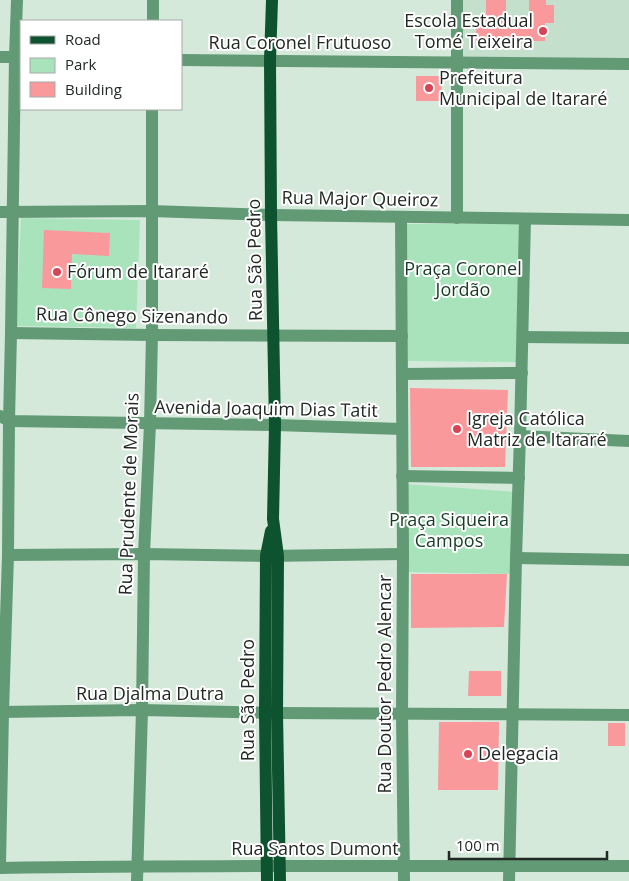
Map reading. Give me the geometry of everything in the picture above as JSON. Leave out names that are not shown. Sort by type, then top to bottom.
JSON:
[{"type":"main road","name":"Rua São Pedro","points":[[267,881],[275,425],[271,215],[270,60],[272,0]]},
{"type":"main road","name":"Rua São Pedro","points":[[271,713],[280,881]]},
{"type":"street","points":[[0,866],[2,712],[8,555],[3,421],[11,333],[6,212],[18,57],[17,0]]},
{"type":"street","points":[[153,0],[153,20]]},
{"type":"street","points":[[457,0],[457,218]]},
{"type":"street","points":[[0,57],[18,57]]},
{"type":"street","name":"Rua Coronel Frutuoso","points":[[182,60],[629,64]]},
{"type":"street","name":"Rua Prudente de Morais","points":[[137,881],[144,554],[152,335],[152,110]]},
{"type":"street","name":"Rua Major Queiroz","points":[[6,212],[151,211],[271,215],[629,220]]},
{"type":"street","name":"Rua Doutor Pedro Alencar","points":[[401,217],[404,881]]},
{"type":"street","points":[[510,881],[516,558],[526,219]]},
{"type":"street","name":"Rua Cônego Sizenando","points":[[11,333],[402,336]]},
{"type":"street","points":[[523,337],[629,338]]},
{"type":"street","points":[[402,374],[522,373]]},
{"type":"street","name":"Avenida Joaquim Dias Tatit","points":[[3,421],[402,429]]},
{"type":"street","points":[[520,436],[629,441]]},
{"type":"street","points":[[402,476],[519,478]]},
{"type":"street","points":[[8,555],[144,554],[272,556],[403,554]]},
{"type":"street","points":[[516,558],[629,560]]},
{"type":"street","name":"Rua Djalma Dutra","points":[[2,712],[142,710],[271,713],[629,714]]},
{"type":"street","name":"Rua Santos Dumont","points":[[0,866],[629,866]]},
{"type":"shaded area","name":"Escola Estadual Tomé Teixeira","points":[[458,0],[629,0],[629,64],[457,62]]},
{"type":"green space","points":[[21,218],[140,220],[136,328],[16,326]]},
{"type":"green space","name":"Praça Coronel Jordão","points":[[407,224],[520,224],[516,362],[408,361]]},
{"type":"green space","name":"Praça Siqueira Campos","points":[[405,484],[516,492],[511,574],[405,572]]},
{"type":"building","points":[[486,0],[506,0],[506,27],[529,27],[529,0],[546,0],[546,5],[554,5],[554,23],[545,23],[545,41],[476,42],[476,23],[486,23]]},
{"type":"building","name":"Prefeitura Municipal de Itararé","points":[[416,76],[442,76],[441,101],[416,101]]},
{"type":"building","name":"Fórum de Itararé","points":[[44,230],[110,233],[109,256],[72,254],[71,289],[42,288]]},
{"type":"building","name":"Igreja Católica Matriz de Itararé","points":[[410,388],[508,390],[505,467],[411,467]]},
{"type":"building","points":[[411,574],[507,574],[504,627],[411,628]]},
{"type":"building","points":[[469,671],[501,671],[501,696],[468,696]]},
{"type":"building","name":"Delegacia","points":[[439,722],[499,722],[498,790],[438,790]]},
{"type":"building","points":[[608,723],[625,723],[625,746],[608,746]]},
{"type":"place","name":"Escola Estadual Tomé Teixeira","points":[[543,31]]},
{"type":"place","name":"Prefeitura Municipal de Itararé","points":[[429,88]]},
{"type":"place","name":"Fórum de Itararé","points":[[57,272]]},
{"type":"place","name":"Igreja Católica Matriz de Itararé","points":[[457,429]]},
{"type":"place","name":"Delegacia","points":[[468,754]]}]
